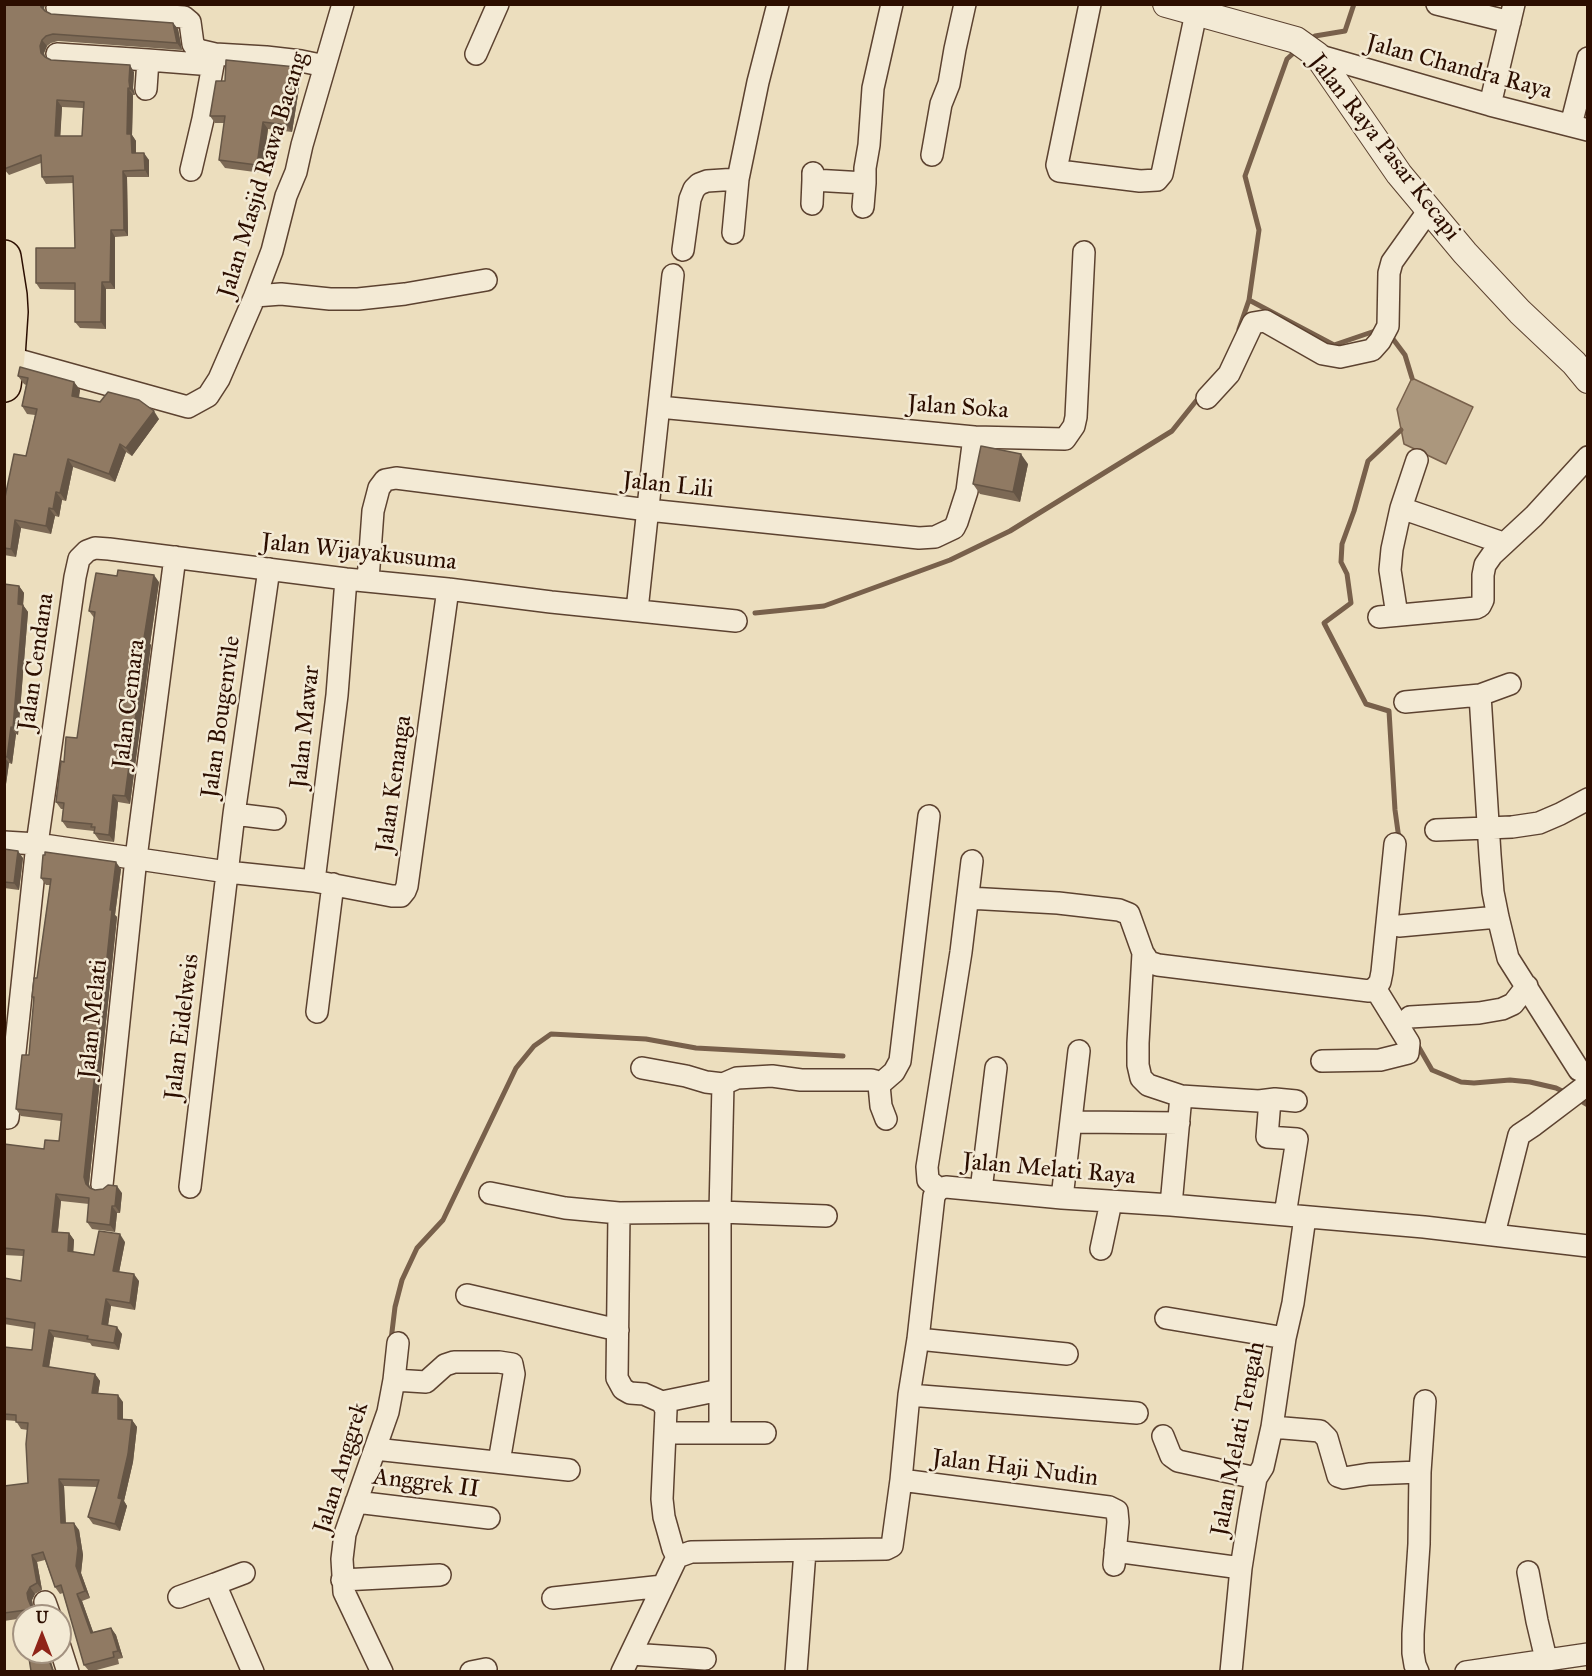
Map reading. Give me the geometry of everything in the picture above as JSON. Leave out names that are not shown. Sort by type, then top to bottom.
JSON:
[{"type":"main road","points":[[4,257],[10,295],[10,330],[6,371]]},
{"type":"street","name":"Jalan Masjid Rawa Bacang","points":[[6,371],[188,407],[208,396],[219,379],[255,297],[272,251],[343,4]]},
{"type":"street","points":[[476,54],[498,4]]},
{"type":"street","points":[[733,233],[738,179],[758,82],[778,4]]},
{"type":"street","points":[[863,207],[873,88],[892,4]]},
{"type":"street","points":[[932,154],[941,104],[949,84],[954,49],[965,4]]},
{"type":"street","points":[[1090,4],[1057,165],[1059,171],[1140,181],[1157,180],[1162,174],[1196,13]]},
{"type":"street","name":"Jalan Raya Pasar Kecapi","points":[[1166,4],[1308,49],[1399,174],[1465,253],[1520,312],[1574,363],[1587,380]]},
{"type":"street","points":[[1437,4],[1512,13],[1490,105]]},
{"type":"street","points":[[57,8],[183,17],[189,22],[193,44],[198,50],[214,59]]},
{"type":"street","name":"Jalan Chandra Raya","points":[[1308,49],[1490,105],[1579,128]]},
{"type":"street","points":[[57,54],[148,60],[266,57],[325,66]]},
{"type":"street","points":[[1579,128],[1587,58]]},
{"type":"street","points":[[191,171],[204,119],[214,59]]},
{"type":"street","points":[[146,89],[148,60]]},
{"type":"street","points":[[812,204],[813,176],[865,183]]},
{"type":"street","points":[[683,250],[690,199],[694,189],[707,181],[738,179]]},
{"type":"street","points":[[1207,398],[1230,374],[1253,323],[1265,321],[1323,354],[1340,357],[1372,350],[1384,334],[1392,262],[1430,210]]},
{"type":"street","name":"Jalan Soka","points":[[659,407],[974,437],[1065,439],[1074,426],[1076,417],[1084,252]]},
{"type":"street","points":[[637,610],[673,275]]},
{"type":"street","points":[[255,297],[281,294],[330,299],[358,299],[405,294],[486,280]]},
{"type":"street","name":"Jalan Lili","points":[[368,580],[373,511],[379,488],[386,480],[396,478],[648,510],[920,538],[934,537],[954,528],[957,522],[967,491],[974,437]]},
{"type":"street","points":[[1417,460],[1401,508],[1392,549],[1388,616],[1480,606],[1483,600],[1485,565],[1503,543],[1534,516],[1587,457]]},
{"type":"street","points":[[1401,508],[1503,543]]},
{"type":"street","name":"Jalan Wijayakusuma","points":[[79,559],[87,551],[95,548],[346,579],[736,621]]},
{"type":"street","name":"Jalan Cemara","points":[[136,858],[175,557]]},
{"type":"street","name":"Jalan Cendana","points":[[8,1118],[37,844],[79,559]]},
{"type":"street","name":"Jalan Bougenvile","points":[[227,872],[269,569]]},
{"type":"street","name":"Jalan Mawar","points":[[317,1012],[323,882],[346,579]]},
{"type":"street","name":"Jalan Kenanga","points":[[323,882],[392,896],[401,896],[405,891],[448,589]]},
{"type":"street","points":[[1405,702],[1480,695],[1510,684]]},
{"type":"street","points":[[1480,695],[1493,892],[1498,917],[1508,958],[1516,973],[1527,986],[1575,1088],[1534,1125],[1519,1135],[1494,1234]]},
{"type":"street","points":[[1436,830],[1512,827],[1539,823],[1587,798]]},
{"type":"street","points":[[234,814],[274,819]]},
{"type":"street","points":[[879,1085],[894,1072],[900,1061],[929,816]]},
{"type":"street","points":[[7,842],[37,844],[227,872],[323,882]]},
{"type":"street","points":[[968,898],[1058,903],[1119,910],[1128,914],[1143,953],[1149,962],[1369,991],[1380,982],[1382,972],[1395,844]]},
{"type":"street","name":"Jalan Melati","points":[[102,1185],[136,858]]},
{"type":"street","points":[[939,1189],[928,1180],[927,1167],[961,952],[972,861]]},
{"type":"street","name":"Jalan Eidelweis","points":[[190,1187],[227,872]]},
{"type":"street","points":[[1399,926],[1498,917]]},
{"type":"street","points":[[1143,953],[1138,1065],[1141,1078],[1148,1085],[1181,1096],[1296,1101]]},
{"type":"street","points":[[1410,1017],[1479,1013],[1502,1009],[1513,1004],[1527,986]]},
{"type":"street","points":[[1323,1061],[1380,1060],[1408,1053],[1410,1043],[1375,987]]},
{"type":"street","points":[[1062,1198],[1079,1051]]},
{"type":"street","points":[[642,1068],[723,1084],[737,1078],[772,1076],[801,1080],[871,1080],[879,1085],[881,1106],[886,1119]]},
{"type":"street","points":[[981,1190],[996,1068]]},
{"type":"street","points":[[720,1433],[720,1212],[723,1084]]},
{"type":"street","points":[[1171,1205],[1181,1096]]},
{"type":"street","name":"Jalan Melati Tengah","points":[[1231,1671],[1241,1568],[1256,1478],[1263,1467],[1272,1427],[1285,1338],[1293,1303],[1297,1139],[1267,1137],[1270,1100]]},
{"type":"street","points":[[1080,1122],[1179,1123]]},
{"type":"street","name":"Jalan Melati Raya","points":[[677,1557],[691,1552],[886,1549],[892,1546],[934,1197],[939,1189],[946,1186],[1062,1198],[1171,1205],[1494,1234],[1587,1246]]},
{"type":"street","points":[[490,1193],[566,1208],[619,1213],[720,1212],[826,1216]]},
{"type":"street","points":[[1101,1249],[1111,1202]]},
{"type":"street","points":[[619,1213],[617,1378],[623,1389],[630,1393],[644,1394],[662,1402],[720,1390]]},
{"type":"street","points":[[467,1295],[618,1330]]},
{"type":"street","points":[[1166,1318],[1285,1338]]},
{"type":"street","points":[[918,1339],[1068,1354]]},
{"type":"street","name":"Jalan Anggrek","points":[[382,1671],[347,1600],[342,1580],[342,1559],[345,1534],[388,1412],[398,1343]]},
{"type":"street","points":[[394,1380],[426,1382],[445,1365],[454,1362],[512,1364],[514,1374],[499,1462]]},
{"type":"street","points":[[909,1395],[1137,1413]]},
{"type":"street","points":[[1418,1671],[1413,1653],[1413,1634],[1425,1401]]},
{"type":"street","points":[[662,1402],[666,1410],[662,1499],[664,1517],[677,1557],[627,1663],[705,1659]]},
{"type":"street","points":[[1272,1427],[1320,1431],[1327,1438],[1338,1476],[1344,1478],[1420,1472]]},
{"type":"street","points":[[665,1433],[765,1433]]},
{"type":"street","points":[[1163,1436],[1171,1456],[1178,1461],[1256,1478]]},
{"type":"street","points":[[375,1449],[569,1470]]},
{"type":"street","name":"Jalan Haji Nudin","points":[[901,1480],[1109,1508],[1117,1512],[1115,1558],[1241,1568]]},
{"type":"street","name":"Anggrek II","points":[[356,1502],[489,1518]]},
{"type":"street","points":[[796,1671],[805,1551]]},
{"type":"street","points":[[1528,1572],[1546,1659]]},
{"type":"street","points":[[179,1597],[244,1573]]},
{"type":"street","points":[[342,1580],[440,1575]]},
{"type":"street","points":[[215,1584],[253,1671]]},
{"type":"street","points":[[553,1598],[663,1586]]},
{"type":"street","points":[[1466,1671],[1587,1654]]},
{"type":"shaded area","points":[[1412,378],[1473,407],[1446,464],[1404,444],[1397,409]]},
{"type":"building","points":[[4,4],[40,4],[45,11],[51,14],[173,23],[177,43],[53,34],[46,36],[40,46],[41,53],[51,60],[130,65],[127,134],[131,134],[132,153],[144,153],[145,170],[123,171],[124,230],[111,230],[110,282],[102,282],[101,322],[75,322],[75,283],[36,283],[36,248],[75,248],[73,176],[42,177],[41,155],[4,169]],"holes":[[[57,100],[84,102],[82,136],[55,136]]]},
{"type":"building","points":[[226,60],[296,67],[287,125],[263,122],[257,165],[219,160],[225,116],[210,116],[216,81],[225,81]]},
{"type":"building","points":[[20,367],[74,382],[72,396],[100,402],[108,392],[139,400],[154,411],[126,448],[120,444],[109,474],[68,459],[60,493],[56,492],[53,509],[49,508],[46,526],[15,520],[11,549],[4,548],[4,502],[14,454],[26,456],[37,409],[22,406],[28,378],[18,376]]},
{"type":"building","points":[[981,446],[1021,454],[1013,492],[973,484]]},
{"type":"building","points":[[118,570],[154,575],[125,796],[113,795],[109,835],[94,833],[95,827],[91,827],[92,824],[62,821],[64,803],[56,802],[61,761],[64,762],[66,737],[77,738],[95,612],[89,611],[96,573],[117,576]]},
{"type":"building","points":[[4,584],[19,586],[18,604],[23,605],[13,728],[11,727],[7,757],[4,756]]},
{"type":"building","points":[[4,849],[18,851],[14,883],[4,882]]},
{"type":"building","points":[[45,852],[116,862],[84,1177],[86,1184],[95,1190],[103,1189],[108,1185],[117,1186],[115,1206],[112,1206],[110,1225],[87,1222],[89,1198],[56,1194],[52,1232],[69,1233],[68,1251],[94,1255],[99,1231],[120,1234],[113,1271],[134,1274],[130,1303],[106,1299],[102,1324],[117,1327],[114,1343],[49,1330],[43,1366],[95,1374],[92,1393],[118,1395],[118,1419],[132,1420],[128,1454],[118,1498],[122,1499],[115,1524],[88,1517],[99,1480],[59,1479],[61,1523],[74,1523],[78,1548],[76,1566],[85,1591],[77,1594],[91,1633],[111,1628],[118,1651],[113,1652],[114,1657],[84,1665],[72,1623],[72,1604],[66,1604],[61,1585],[55,1587],[43,1552],[32,1555],[37,1583],[30,1587],[27,1593],[30,1604],[12,1604],[12,1612],[4,1613],[4,1486],[28,1483],[26,1444],[28,1423],[16,1422],[16,1415],[4,1414],[4,1347],[32,1350],[35,1323],[4,1318],[4,1278],[21,1281],[24,1250],[4,1248],[4,1144],[44,1149],[45,1140],[59,1141],[62,1114],[16,1109],[22,1055],[29,1055],[34,978],[37,978],[51,879],[41,878],[43,855]]},
{"type":"building","points":[[30,1664],[50,1664],[53,1671],[31,1671]]},
{"type":"waterway","points":[[1310,40],[1315,36],[1345,31],[1354,4]]},
{"type":"waterway","points":[[1239,329],[1249,300],[1259,230],[1245,176],[1287,59],[1298,49]]},
{"type":"waterway","points":[[1249,300],[1334,345],[1375,331],[1378,332]]},
{"type":"waterway","points":[[1390,335],[1405,355],[1412,378]]},
{"type":"waterway","points":[[755,613],[824,606],[950,560],[1010,531],[1172,431],[1200,396]]},
{"type":"waterway","points":[[1399,839],[1389,711],[1366,704],[1324,623],[1351,603],[1347,574],[1341,562],[1342,544],[1368,461],[1401,430]]},
{"type":"waterway","points":[[391,1340],[395,1307],[402,1280],[417,1248],[443,1220],[516,1068],[534,1046],[551,1034],[646,1039],[696,1048],[843,1056]]},
{"type":"waterway","points":[[1417,1044],[1432,1070],[1461,1082],[1510,1080],[1530,1082],[1556,1088],[1568,1094]]},
{"type":"waterway","points":[[1576,1098],[1588,1105]]}]
